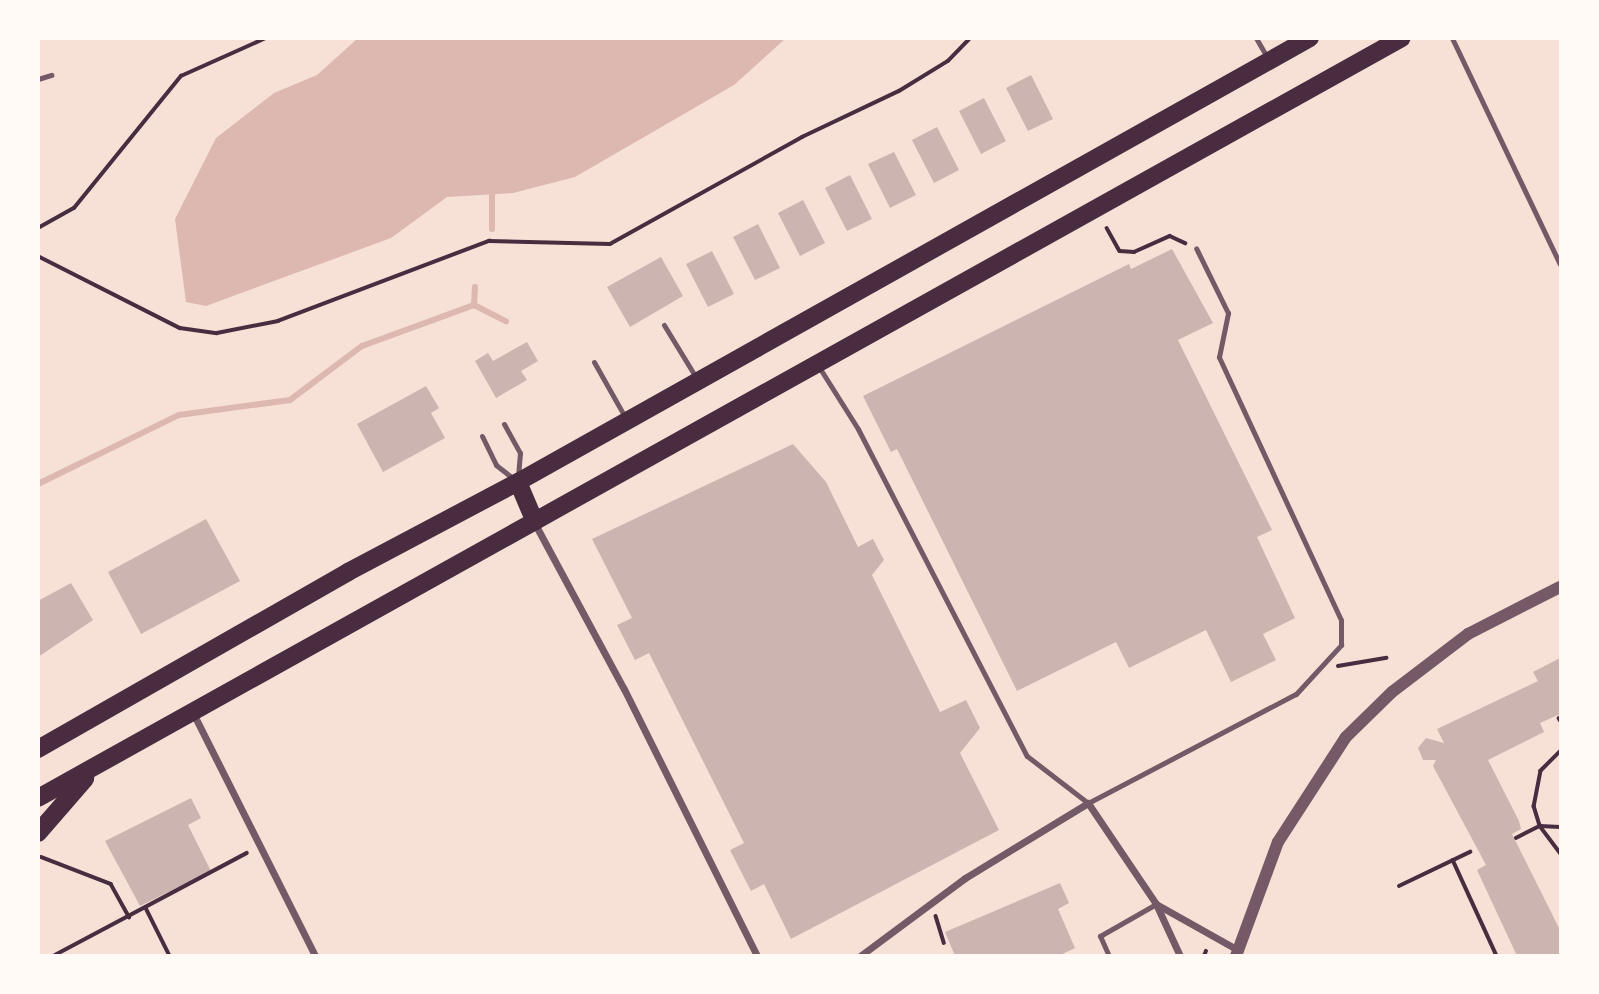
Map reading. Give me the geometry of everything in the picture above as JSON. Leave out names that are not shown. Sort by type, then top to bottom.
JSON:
[{"type":"main road","points":[[38,749],[348,572],[518,482],[1310,38]]},
{"type":"main road","points":[[38,798],[1402,38]]},
{"type":"main road","points":[[518,482],[535,522]]},
{"type":"main road","points":[[38,733],[66,734]]},
{"type":"main road","points":[[38,833],[94,768]]},
{"type":"street","points":[[535,522],[624,689],[757,956]]},
{"type":"street","points":[[1156,904],[1237,953],[1278,842],[1346,737],[1392,692],[1468,634],[1560,587]]},
{"type":"street","points":[[193,713],[315,956]]},
{"type":"street","points":[[860,956],[965,878],[1088,803],[1156,904],[1180,956]]},
{"type":"lane","points":[[1256,38],[1269,61]]},
{"type":"lane","points":[[1452,38],[1560,264]]},
{"type":"lane","points":[[38,79],[51,75]]},
{"type":"lane","points":[[818,365],[858,429],[1027,756],[1088,803],[1296,694],[1325,666],[1340,645],[1341,620],[1220,357],[1228,313],[1196,248]]},
{"type":"lane","points":[[664,326],[698,381]]},
{"type":"lane","points":[[594,362],[627,421]]},
{"type":"lane","points":[[503,424],[520,453],[518,482]]},
{"type":"lane","points":[[481,436],[496,464],[518,482]]},
{"type":"lane","points":[[1110,956],[1100,936],[1156,904]]},
{"type":"path","points":[[38,228],[79,202],[181,76],[266,38]]},
{"type":"path","points":[[38,256],[180,328],[217,333],[278,321],[489,241],[610,244],[802,138],[899,91],[955,55],[970,38]]},
{"type":"path","points":[[1107,228],[1120,251],[1134,252],[1170,236],[1196,248]]},
{"type":"path","points":[[1325,666],[1386,658]]},
{"type":"path","points":[[1560,752],[1541,771],[1534,788],[1540,826],[1560,853]]},
{"type":"path","points":[[1516,838],[1540,826],[1560,827]]},
{"type":"path","points":[[1399,886],[1470,852]]},
{"type":"path","points":[[55,955],[247,853]]},
{"type":"path","points":[[41,857],[111,884],[129,917]]},
{"type":"path","points":[[1453,860],[1497,956]]},
{"type":"path","points":[[146,908],[170,956]]},
{"type":"path","points":[[936,916],[944,943]]},
{"type":"shaded area","points":[[357,39],[785,39],[734,85],[575,177],[513,193],[447,197],[391,238],[206,306],[186,302],[175,219],[216,138],[274,93],[317,75]]},
{"type":"building","points":[[1031,75],[1053,119],[1028,131],[1006,88]]},
{"type":"building","points":[[984,98],[1006,141],[981,154],[959,111]]},
{"type":"building","points":[[937,127],[959,170],[934,183],[912,140]]},
{"type":"building","points":[[894,152],[916,195],[890,208],[868,164]]},
{"type":"building","points":[[850,175],[872,219],[847,231],[825,188]]},
{"type":"building","points":[[803,200],[825,243],[800,256],[778,213]]},
{"type":"building","points":[[758,224],[780,268],[755,280],[733,237]]},
{"type":"building","points":[[1172,249],[1213,323],[1178,340],[1272,530],[1257,537],[1295,618],[1263,634],[1276,660],[1231,682],[1206,630],[1129,668],[1116,642],[1017,691],[897,449],[891,452],[863,396],[1129,264],[1131,269]]},
{"type":"building","points":[[712,251],[734,294],[708,307],[686,264]]},
{"type":"building","points":[[661,257],[683,296],[630,327],[607,287]]},
{"type":"building","points":[[527,342],[538,361],[521,371],[527,380],[496,398],[475,361],[488,353],[493,361]]},
{"type":"building","points":[[426,386],[439,408],[431,413],[445,438],[383,472],[357,424]]},
{"type":"building","points":[[793,444],[826,482],[858,547],[873,539],[884,560],[872,575],[940,712],[966,700],[980,728],[960,753],[999,830],[791,939],[764,884],[751,891],[730,850],[744,843],[649,653],[635,660],[617,625],[632,618],[592,539]]},
{"type":"building","points":[[206,519],[240,581],[141,634],[108,572]]},
{"type":"building","points":[[71,583],[93,620],[38,657],[38,601]]},
{"type":"building","points":[[1560,658],[1560,714],[1540,723],[1544,732],[1488,760],[1519,821],[1521,829],[1512,834],[1560,930],[1560,956],[1517,956],[1477,870],[1486,865],[1433,766],[1436,760],[1423,760],[1418,748],[1426,738],[1444,743],[1437,729],[1538,681],[1533,672]]},
{"type":"building","points":[[191,798],[201,818],[188,825],[211,871],[140,906],[105,841]]},
{"type":"building","points":[[1060,883],[1069,903],[1058,909],[1075,948],[1058,956],[955,956],[945,932]]},
{"type":"waterway","points":[[492,193],[492,229]]},
{"type":"waterway","points":[[474,305],[475,287]]},
{"type":"waterway","points":[[38,484],[179,415],[290,400],[362,346],[474,305],[506,321]]}]
